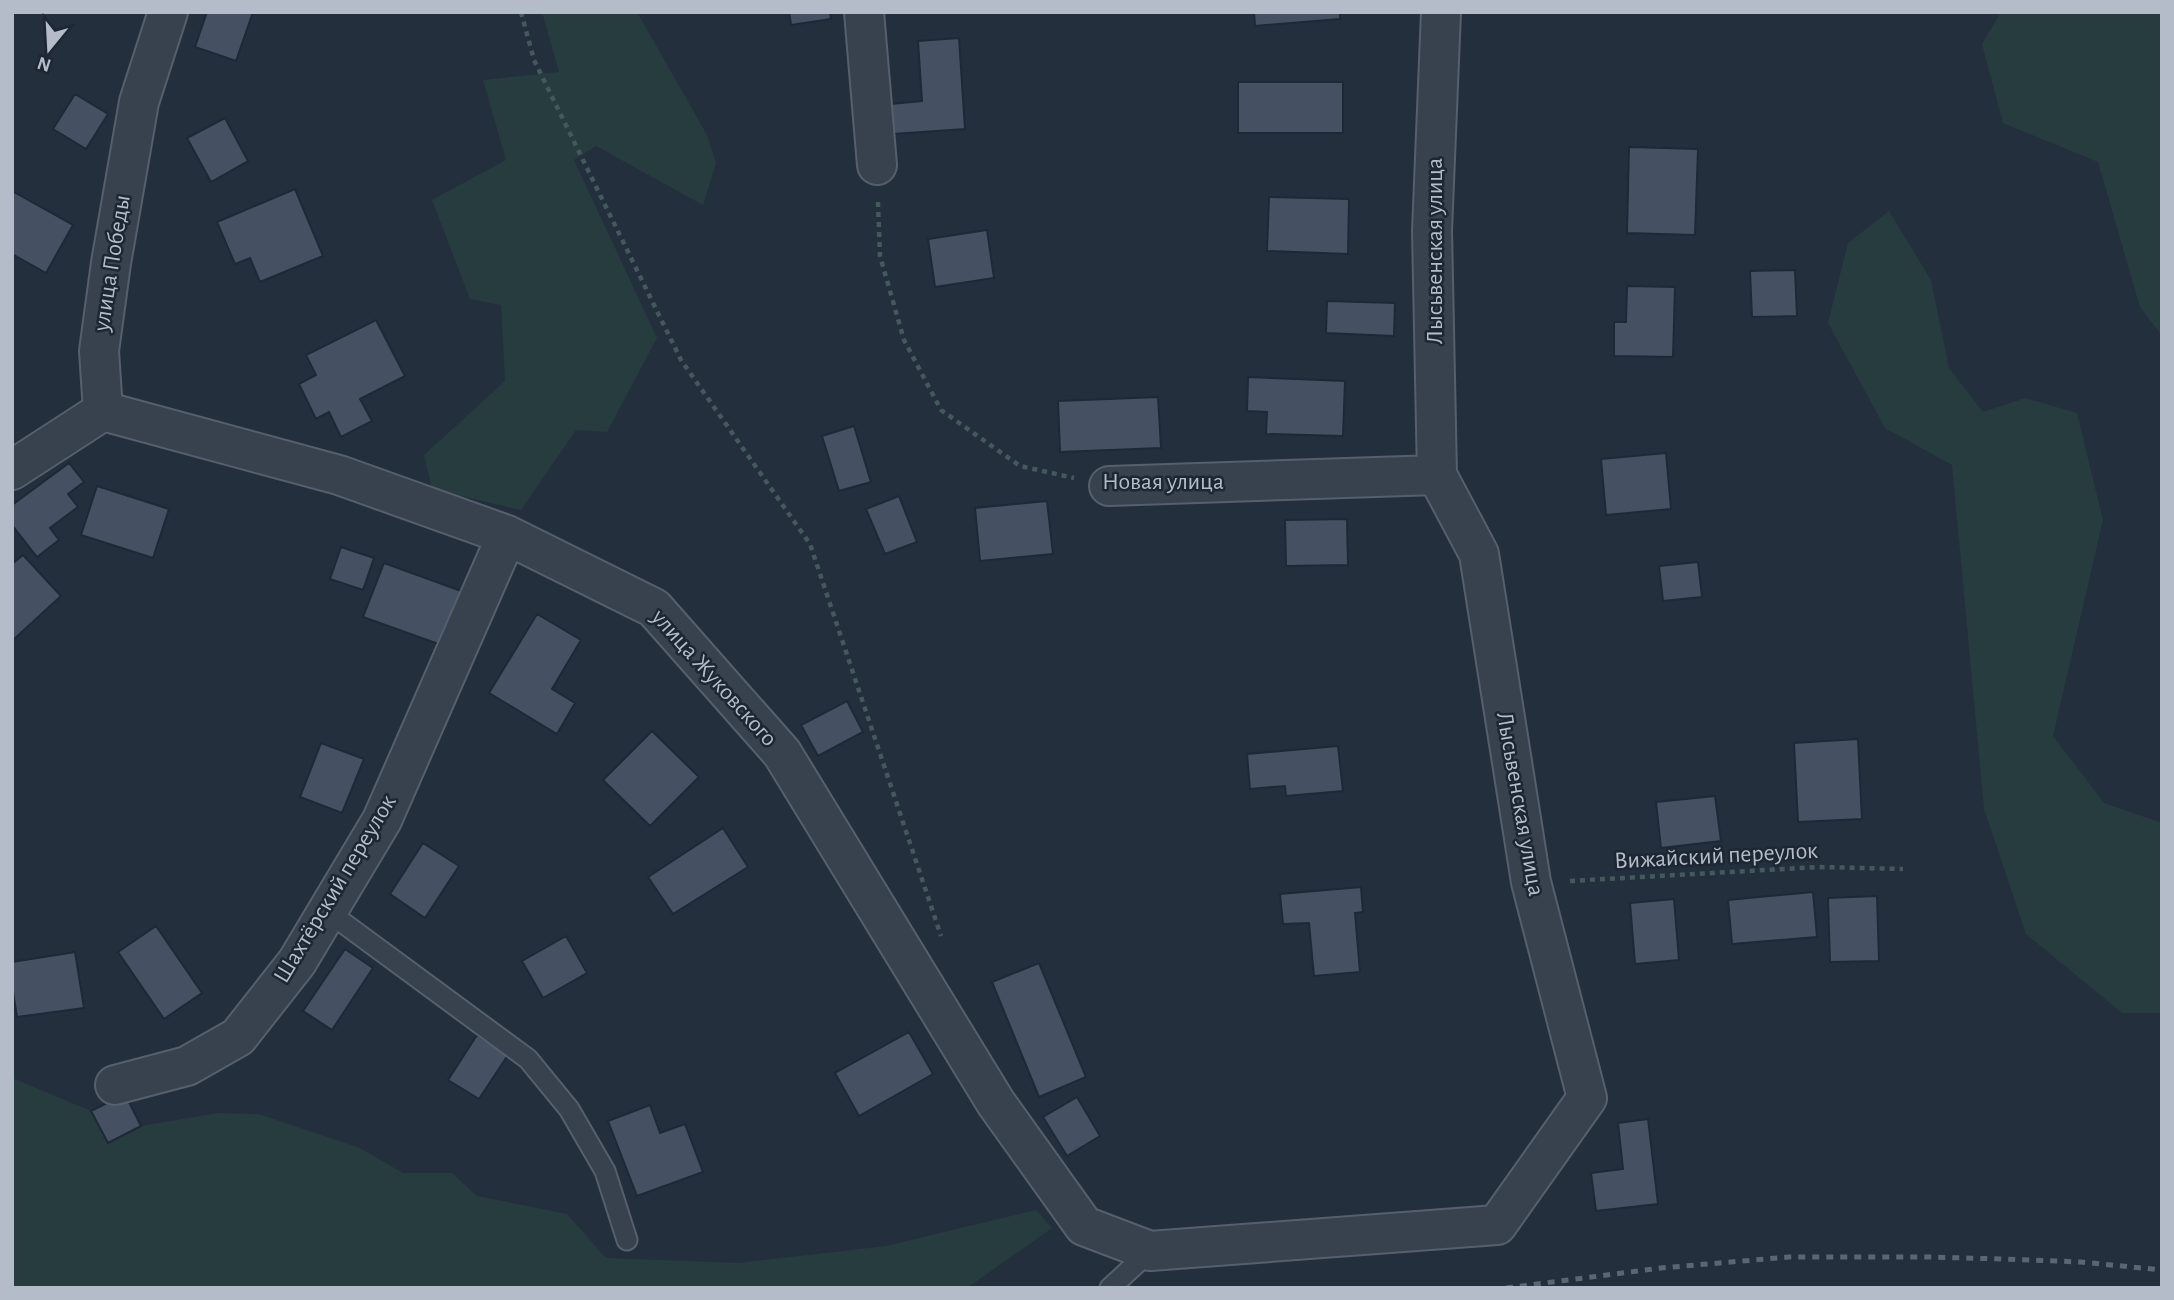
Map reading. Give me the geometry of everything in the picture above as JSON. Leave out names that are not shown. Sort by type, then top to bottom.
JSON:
[{"type":"street","name":"улица Победы","points":[[103,411],[99,351],[111,263],[139,102],[168,12]]},
{"type":"street","points":[[864,12],[877,165]]},
{"type":"street","name":"Лысьвенская улица","points":[[1150,1251],[1497,1225],[1587,1098],[1531,882],[1479,554],[1437,475],[1432,231],[1441,12]]},
{"type":"street","points":[[12,470],[103,411]]},
{"type":"street","name":"улица Жуковского","points":[[103,411],[339,475],[508,535],[654,608],[782,753],[996,1103],[1084,1226],[1150,1251]]},
{"type":"street","name":"Новая улица","points":[[1109,486],[1437,475]]},
{"type":"street","name":"Шахтёрский переулок","points":[[115,1085],[187,1066],[238,1037],[297,962],[382,820],[508,535]]},
{"type":"lane","points":[[327,911],[528,1059],[569,1109],[605,1171],[627,1240]]},
{"type":"lane","points":[[1110,1288],[1150,1251]]},
{"type":"path","points":[[521,12],[534,60],[681,360],[810,544],[943,944]]},
{"type":"path","name":"Новая улица","points":[[877,165],[880,256],[904,340],[941,410],[1020,466],[1109,486]]},
{"type":"path","name":"Вижайский переулок","points":[[1531,882],[1819,867],[1903,869]]},
{"type":"green space","points":[[542,12],[637,12],[707,135],[716,163],[703,205],[596,146],[574,160],[657,338],[607,432],[576,430],[521,510],[432,489],[424,455],[505,381],[501,305],[470,299],[432,200],[506,160],[483,80],[559,72]]},
{"type":"green space","points":[[2001,12],[2162,12],[2162,336],[2140,307],[2098,162],[2003,123],[1982,44]]},
{"type":"green space","points":[[1889,211],[1931,280],[1949,368],[1983,412],[2025,398],[2077,413],[2103,520],[2053,736],[2104,803],[2162,823],[2162,1013],[2122,1013],[2026,934],[1984,809],[1952,465],[1885,428],[1828,323],[1848,243]]},
{"type":"green space","points":[[12,1078],[91,1111],[108,1143],[141,1126],[218,1113],[259,1114],[360,1148],[403,1173],[452,1173],[477,1196],[567,1214],[606,1258],[739,1263],[886,1246],[1036,1210],[1052,1228],[967,1288],[12,1288]]},
{"type":"building","points":[[207,12],[253,12],[236,61],[195,47]]},
{"type":"building","points":[[789,12],[830,12],[831,19],[791,25]]},
{"type":"building","points":[[1254,12],[1340,12],[1340,19],[1255,26]]},
{"type":"building","points":[[959,38],[965,129],[893,134],[890,104],[922,101],[918,41]]},
{"type":"building","points":[[1238,82],[1343,82],[1343,133],[1238,133]]},
{"type":"building","points":[[75,94],[108,114],[86,149],[53,129]]},
{"type":"building","points":[[225,118],[248,161],[211,182],[187,138]]},
{"type":"building","points":[[1629,147],[1698,149],[1695,235],[1627,233]]},
{"type":"building","points":[[295,189],[323,256],[260,282],[250,258],[235,264],[217,222]]},
{"type":"building","points":[[12,191],[73,225],[46,273],[12,254]]},
{"type":"building","points":[[1269,197],[1349,199],[1348,254],[1267,251]]},
{"type":"building","points":[[987,230],[994,278],[935,287],[928,239]]},
{"type":"building","points":[[1795,270],[1797,316],[1752,317],[1750,271]]},
{"type":"building","points":[[1627,286],[1675,287],[1673,357],[1614,356],[1614,322],[1626,322]]},
{"type":"building","points":[[1327,301],[1395,303],[1394,336],[1326,333]]},
{"type":"building","points":[[376,320],[405,376],[360,399],[372,421],[341,437],[329,412],[316,419],[299,384],[316,375],[306,355]]},
{"type":"building","points":[[1248,377],[1345,381],[1343,436],[1266,434],[1267,412],[1247,411]]},
{"type":"building","points":[[1158,397],[1161,448],[1060,452],[1058,401]]},
{"type":"building","points":[[854,426],[871,482],[839,491],[822,436]]},
{"type":"building","points":[[1666,453],[1671,509],[1606,515],[1601,459]]},
{"type":"building","points":[[69,463],[84,482],[68,494],[78,507],[50,528],[59,540],[37,557],[12,525],[12,505]]},
{"type":"building","points":[[97,486],[169,509],[153,558],[81,535]]},
{"type":"building","points":[[899,496],[917,542],[885,554],[866,509]]},
{"type":"building","points":[[1047,501],[1053,554],[980,561],[975,508]]},
{"type":"building","points":[[1347,519],[1348,565],[1286,566],[1285,520]]},
{"type":"building","points":[[341,547],[374,558],[363,590],[330,579]]},
{"type":"building","points":[[23,555],[61,596],[12,641],[12,564]]},
{"type":"building","points":[[1698,562],[1702,597],[1663,601],[1659,566]]},
{"type":"building","points":[[384,563],[464,592],[444,646],[363,617]]},
{"type":"building","points":[[537,614],[581,640],[552,689],[575,703],[557,734],[489,693]]},
{"type":"building","points":[[847,701],[863,732],[818,756],[801,725]]},
{"type":"building","points":[[652,731],[699,777],[650,826],[603,780]]},
{"type":"building","points":[[1858,739],[1862,819],[1798,822],[1794,743]]},
{"type":"building","points":[[321,743],[364,759],[342,813],[300,797]]},
{"type":"building","points":[[1338,746],[1343,791],[1286,796],[1285,786],[1250,789],[1247,754]]},
{"type":"building","points":[[1715,796],[1721,841],[1661,848],[1656,802]]},
{"type":"building","points":[[723,828],[748,867],[673,914],[648,877]]},
{"type":"building","points":[[423,843],[459,866],[425,918],[390,894]]},
{"type":"building","points":[[1361,887],[1363,912],[1355,913],[1360,972],[1314,976],[1309,923],[1283,924],[1280,894]]},
{"type":"building","points":[[1813,892],[1817,937],[1732,944],[1728,900]]},
{"type":"building","points":[[1877,896],[1879,961],[1830,962],[1828,898]]},
{"type":"building","points":[[1674,899],[1679,960],[1635,964],[1630,903]]},
{"type":"building","points":[[156,926],[202,993],[164,1019],[118,952]]},
{"type":"building","points":[[566,936],[587,973],[543,998],[522,961]]},
{"type":"building","points":[[345,949],[373,968],[332,1030],[303,1011]]},
{"type":"building","points":[[75,952],[84,1008],[17,1017],[12,986],[12,962]]},
{"type":"building","points":[[1039,963],[1086,1077],[1039,1097],[992,982]]},
{"type":"building","points":[[909,1032],[933,1074],[859,1116],[835,1073]]},
{"type":"building","points":[[477,1035],[508,1055],[479,1099],[448,1080]]},
{"type":"building","points":[[125,1094],[141,1126],[108,1143],[91,1111]]},
{"type":"building","points":[[1077,1097],[1100,1136],[1067,1156],[1043,1117]]},
{"type":"building","points":[[650,1105],[660,1133],[685,1124],[703,1172],[637,1196],[608,1121]]},
{"type":"building","points":[[1648,1119],[1658,1204],[1596,1211],[1591,1173],[1623,1169],[1618,1123]]},
{"type":"railway","points":[[1506,1288],[1661,1268],[1789,1257],[2001,1259],[2081,1262],[2162,1270]]}]
